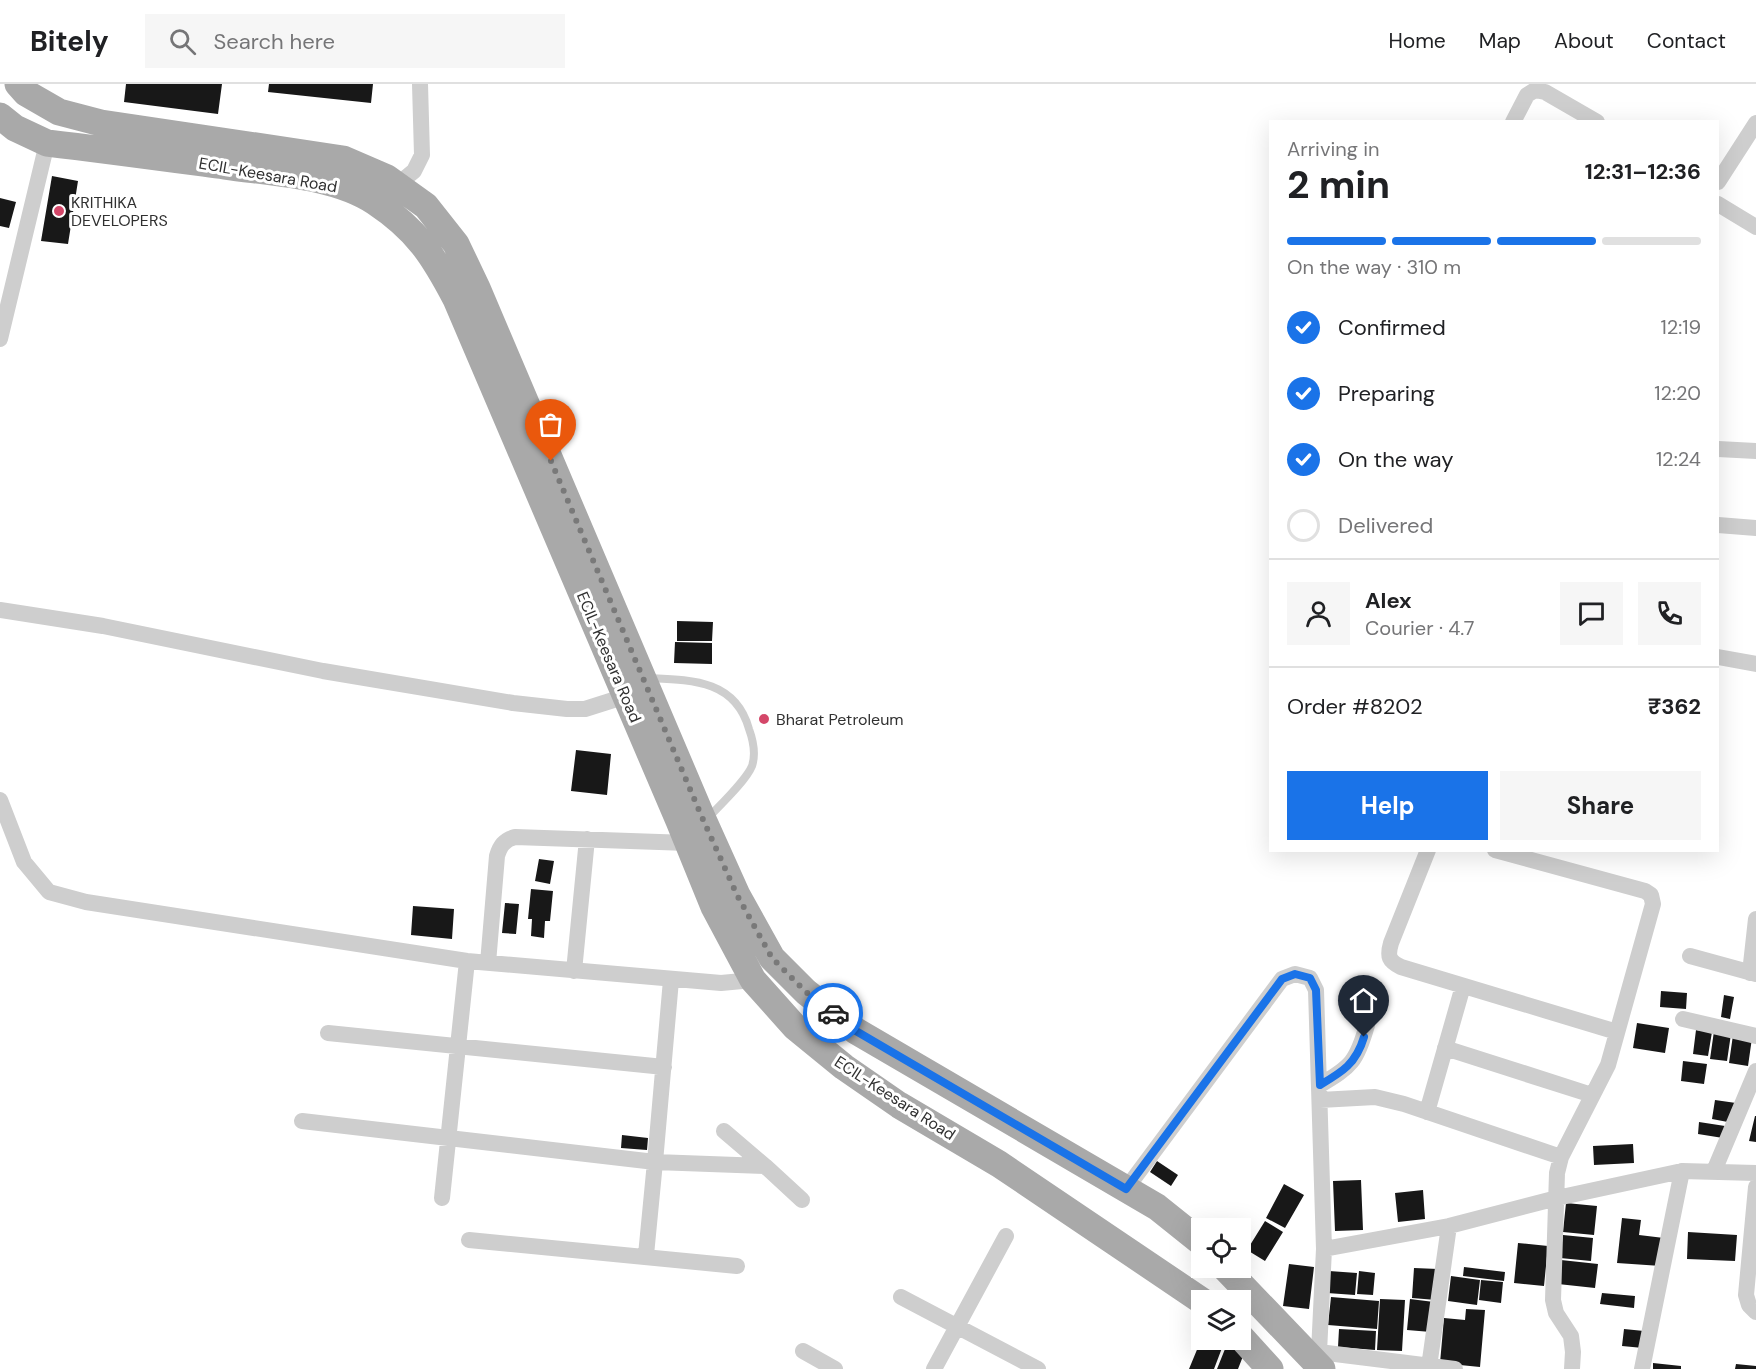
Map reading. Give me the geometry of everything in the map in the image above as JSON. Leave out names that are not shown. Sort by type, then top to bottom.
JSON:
[{"type":"main road","name":"ECIL-Keesara Road","points":[[18,84],[26,93],[59,112],[101,123],[343,159],[387,178],[426,206],[456,244],[482,298],[634,687],[688,843],[714,907],[753,980],[795,1027],[844,1067],[899,1105],[999,1164],[1191,1294]]},
{"type":"main road","name":"ECIL-Keesara Road","points":[[0,116],[15,128],[47,142],[290,175],[333,183],[373,200],[408,226],[436,260],[456,299],[634,687],[704,821],[737,895],[772,958],[806,992],[856,1031],[1157,1207],[1191,1234]]},
{"type":"main road","points":[[688,843],[704,821]]},
{"type":"main road","points":[[1234,1278],[1318,1360]]},
{"type":"main road","points":[[1251,1348],[1270,1369]]},
{"type":"street","points":[[397,185],[414,171],[422,155],[420,84]]},
{"type":"street","points":[[1514,120],[1531,87],[1545,92],[1594,120]]},
{"type":"street","points":[[1719,180],[1756,123]]},
{"type":"street","points":[[0,339],[47,142]]},
{"type":"street","points":[[1719,205],[1756,227]]},
{"type":"street","points":[[1719,449],[1756,451]]},
{"type":"street","points":[[1719,525],[1756,528]]},
{"type":"street","points":[[0,610],[103,626],[323,672],[513,703],[585,709],[634,687]]},
{"type":"street","points":[[1719,657],[1756,664]]},
{"type":"street","points":[[0,800],[24,862],[49,892],[86,902],[467,961],[671,980],[721,983],[753,980]]},
{"type":"street","points":[[488,963],[497,856],[501,845],[515,837],[688,843]]},
{"type":"street","points":[[574,971],[587,839]]},
{"type":"street","points":[[1427,852],[1388,954],[1391,962],[1401,967],[1617,1032]]},
{"type":"street","points":[[1502,852],[1644,891],[1651,895],[1653,904],[1608,1065],[1561,1157],[1557,1173],[1553,1300],[1556,1313],[1570,1336],[1573,1352],[1572,1369]]},
{"type":"street","points":[[1690,956],[1753,974],[1756,919]]},
{"type":"street","points":[[442,1198],[467,961]]},
{"type":"street","points":[[1126,1189],[1282,979],[1295,974],[1310,978],[1316,990],[1324,1249],[1318,1360],[1455,1369]]},
{"type":"street","points":[[646,1256],[671,980]]},
{"type":"street","points":[[1427,1112],[1463,986]]},
{"type":"street","points":[[1683,1019],[1756,1036]]},
{"type":"street","points":[[1320,1093],[1352,1064],[1361,1049],[1367,1025]]},
{"type":"street","points":[[328,1033],[664,1067]]},
{"type":"street","points":[[1445,1048],[1592,1095]]},
{"type":"street","points":[[1714,1171],[1756,1071]]},
{"type":"street","points":[[1320,1093],[1375,1098],[1427,1112],[1561,1157]]},
{"type":"street","points":[[302,1121],[655,1162],[765,1166]]},
{"type":"street","points":[[724,1131],[802,1200]]},
{"type":"street","points":[[1324,1249],[1449,1226],[1557,1198],[1682,1171],[1756,1173]]},
{"type":"street","points":[[1642,1369],[1682,1171]]},
{"type":"street","points":[[1756,1187],[1753,1248],[1746,1296],[1749,1305],[1756,1312]]},
{"type":"street","points":[[1430,1367],[1449,1226]]},
{"type":"street","points":[[934,1369],[1006,1236]]},
{"type":"street","points":[[469,1240],[737,1266]]},
{"type":"street","points":[[901,1297],[1038,1369]]},
{"type":"street","points":[[803,1351],[835,1369]]},
{"type":"lane","points":[[634,687],[700,683],[718,689],[735,701],[746,717],[754,747],[753,764],[746,776],[704,821]]},
{"type":"building","points":[[126,84],[222,84],[218,114],[124,102]]},
{"type":"building","points":[[269,84],[373,84],[371,103],[268,92]]},
{"type":"building","name":"KRITHIKA DEVELOPERS","points":[[52,176],[78,181],[68,244],[41,241]]},
{"type":"building","points":[[0,198],[16,202],[9,228],[0,226]]},
{"type":"building","points":[[677,621],[713,622],[712,641],[677,641]]},
{"type":"building","points":[[675,642],[712,643],[712,664],[674,663]]},
{"type":"building","points":[[576,750],[611,754],[607,795],[571,791]]},
{"type":"building","points":[[539,859],[554,861],[550,884],[535,881]]},
{"type":"building","points":[[531,889],[553,891],[550,921],[545,921],[544,938],[531,936],[532,919],[528,919]]},
{"type":"building","points":[[505,903],[519,904],[516,934],[502,933]]},
{"type":"building","points":[[413,906],[454,909],[452,939],[411,935]]},
{"type":"building","points":[[1661,991],[1687,993],[1686,1009],[1660,1007]]},
{"type":"building","points":[[1724,995],[1734,997],[1730,1019],[1721,1017]]},
{"type":"building","points":[[1637,1023],[1669,1028],[1665,1053],[1633,1048]]},
{"type":"building","points":[[1696,1030],[1712,1032],[1708,1056],[1693,1054]]},
{"type":"building","points":[[1714,1031],[1731,1034],[1727,1061],[1710,1059]]},
{"type":"building","points":[[1733,1035],[1752,1038],[1748,1066],[1729,1063]]},
{"type":"building","points":[[1683,1061],[1707,1064],[1704,1084],[1681,1081]]},
{"type":"building","points":[[1715,1100],[1736,1103],[1733,1123],[1712,1119]]},
{"type":"building","points":[[1756,1116],[1756,1142],[1749,1141]]},
{"type":"building","points":[[1699,1122],[1725,1126],[1723,1138],[1698,1134]]},
{"type":"building","points":[[622,1135],[648,1138],[647,1150],[621,1148]]},
{"type":"building","points":[[1633,1144],[1634,1163],[1594,1165],[1593,1146]]},
{"type":"building","points":[[1157,1161],[1178,1175],[1171,1186],[1150,1172]]},
{"type":"building","points":[[1361,1180],[1363,1230],[1335,1231],[1333,1181]]},
{"type":"building","points":[[1284,1184],[1304,1195],[1285,1228],[1266,1218]]},
{"type":"building","points":[[1423,1190],[1425,1219],[1398,1222],[1395,1193]]},
{"type":"building","points":[[1566,1203],[1597,1206],[1594,1235],[1563,1232]]},
{"type":"building","points":[[1622,1218],[1641,1220],[1639,1235],[1664,1238],[1661,1266],[1617,1263]]},
{"type":"building","points":[[1265,1221],[1283,1232],[1265,1261],[1251,1252],[1251,1244]]},
{"type":"building","points":[[1688,1232],[1737,1235],[1735,1261],[1687,1259]]},
{"type":"building","points":[[1563,1235],[1593,1238],[1591,1261],[1560,1258]]},
{"type":"building","points":[[1518,1243],[1548,1246],[1544,1286],[1514,1283]]},
{"type":"building","points":[[1561,1260],[1598,1264],[1595,1288],[1558,1284]]},
{"type":"building","points":[[1289,1264],[1314,1267],[1309,1309],[1283,1306]]},
{"type":"building","points":[[1464,1267],[1505,1272],[1504,1281],[1463,1276]]},
{"type":"building","points":[[1414,1268],[1438,1269],[1436,1300],[1412,1298]]},
{"type":"building","points":[[1329,1271],[1357,1273],[1355,1295],[1327,1293]]},
{"type":"building","points":[[1359,1271],[1375,1273],[1373,1295],[1357,1294]]},
{"type":"building","points":[[1451,1276],[1480,1280],[1477,1305],[1448,1301]]},
{"type":"building","points":[[1481,1280],[1503,1282],[1501,1303],[1479,1300]]},
{"type":"building","points":[[1602,1293],[1635,1296],[1634,1308],[1600,1304]]},
{"type":"building","points":[[1331,1297],[1379,1301],[1377,1329],[1328,1325]]},
{"type":"building","points":[[1380,1299],[1405,1300],[1402,1351],[1377,1350]]},
{"type":"building","points":[[1410,1299],[1434,1302],[1431,1332],[1407,1330]]},
{"type":"building","points":[[1466,1309],[1485,1310],[1480,1367],[1440,1363],[1444,1318],[1465,1320]]},
{"type":"building","points":[[1339,1329],[1376,1331],[1375,1350],[1338,1347]]},
{"type":"building","points":[[1624,1329],[1644,1331],[1643,1348],[1622,1346]]},
{"type":"building","points":[[1197,1350],[1221,1350],[1214,1369],[1189,1369]]},
{"type":"building","points":[[1225,1350],[1245,1351],[1238,1369],[1217,1369]]},
{"type":"building","points":[[1653,1363],[1681,1366],[1681,1369],[1653,1369]]},
{"type":"building","points":[[1736,1364],[1756,1366],[1756,1369],[1735,1369]]},
{"type":"way so far","points":[[551,461],[737,895],[772,958],[806,992],[833,1013]]},
{"type":"place","name":"KRITHIKA DEVELOPERS","points":[[59,211]]},
{"type":"place","name":"Bharat Petroleum","points":[[764,719]]},
{"type":"route","points":[[833,1013],[856,1031],[1126,1189],[1282,979],[1295,974],[1310,978],[1316,990],[1320,1085],[1352,1064],[1361,1049],[1364,1037]]}]
